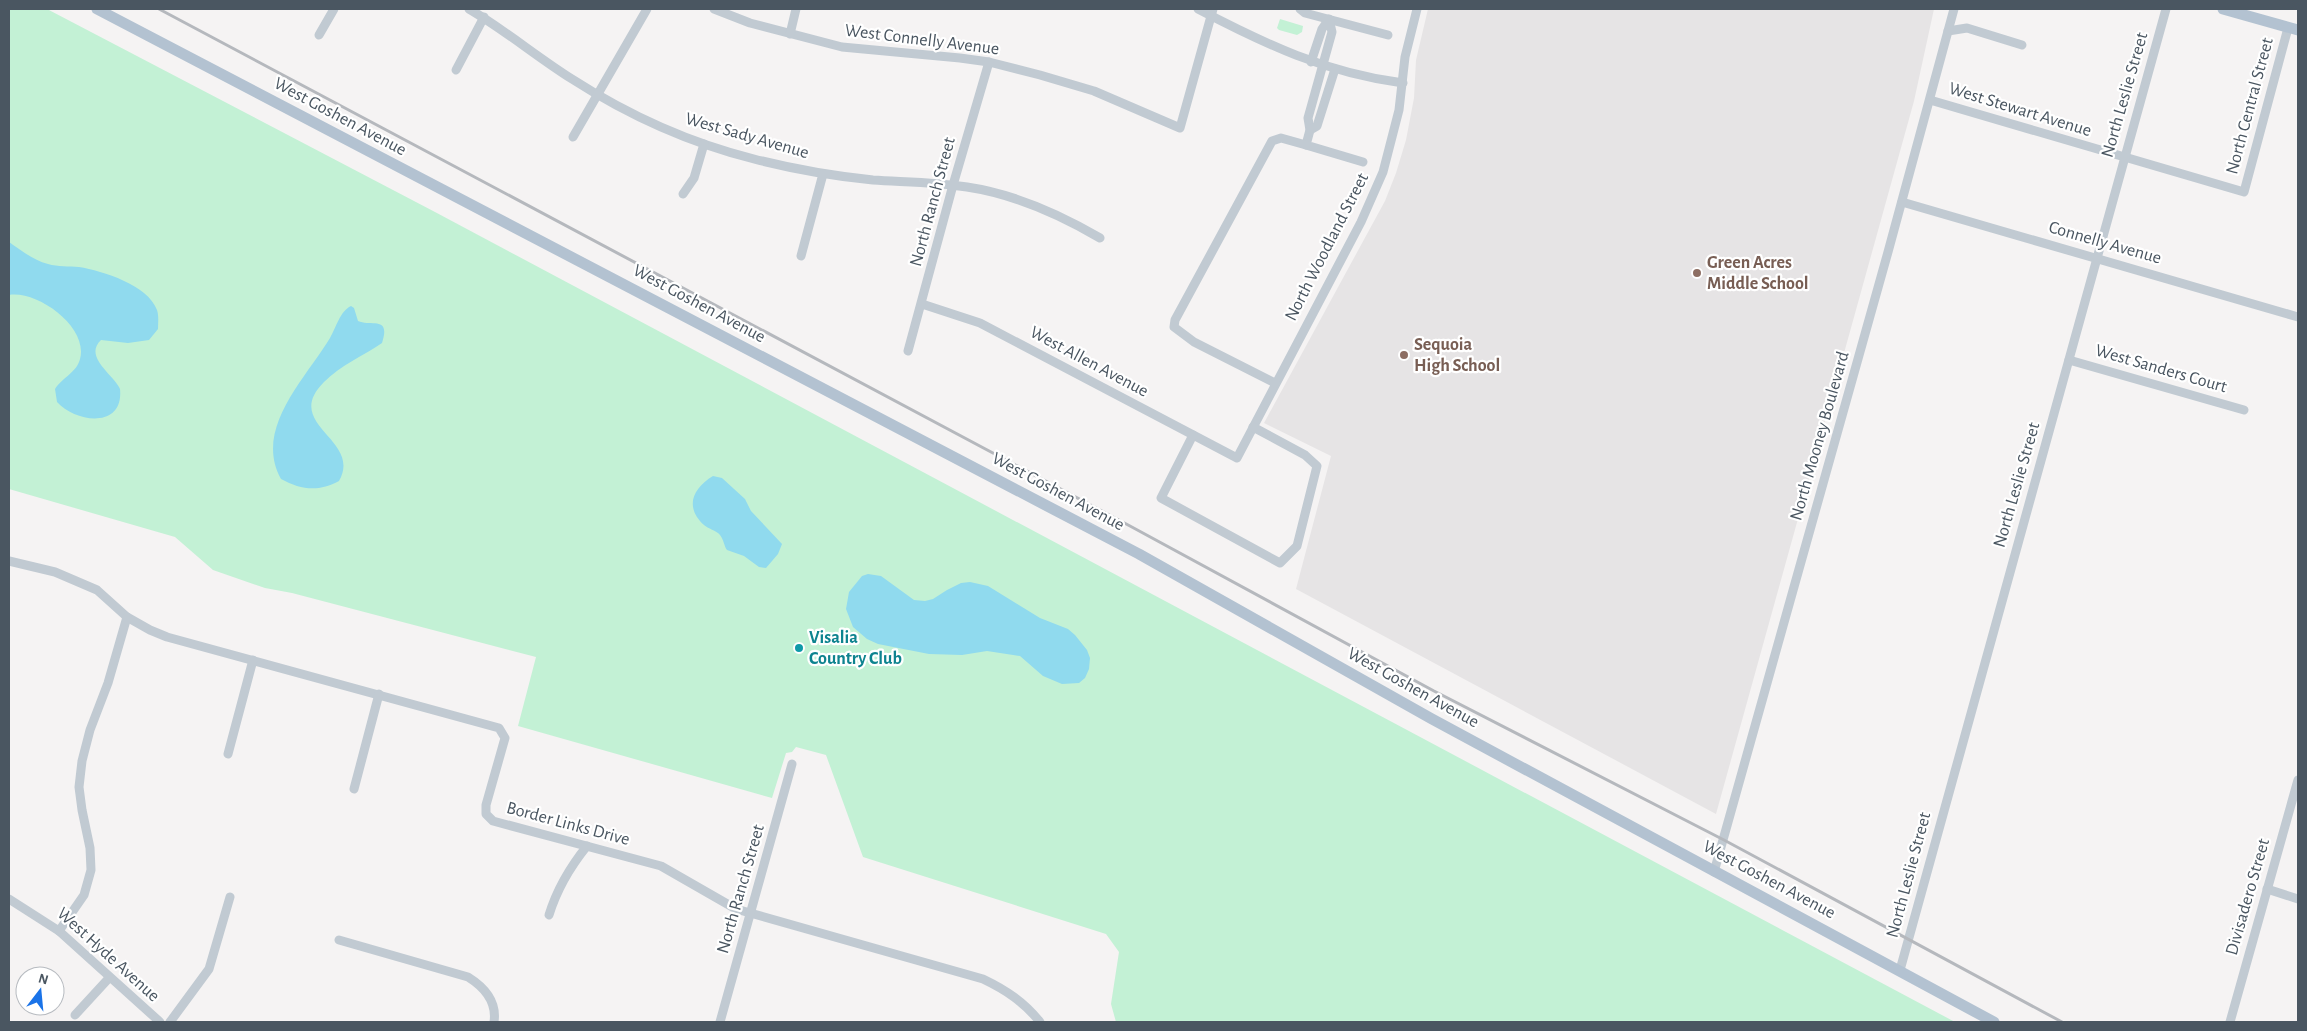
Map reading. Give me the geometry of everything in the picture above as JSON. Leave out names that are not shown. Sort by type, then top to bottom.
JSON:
[{"type":"main road","name":"West Goshen Avenue","points":[[96,9],[1139,554],[1432,719],[1994,1022]]},
{"type":"main road","points":[[2224,9],[2293,29]]},
{"type":"street","points":[[319,35],[334,9]]},
{"type":"street","name":"West Sady Avenue","points":[[470,9],[596,94],[642,118],[704,144],[753,159],[823,174],[953,185],[1001,194],[1039,207],[1078,225],[1100,238]]},
{"type":"street","points":[[573,137],[596,94],[647,9]]},
{"type":"street","name":"West Connelly Avenue","points":[[714,9],[750,23],[842,47],[990,62],[1094,91],[1180,128],[1212,12]]},
{"type":"street","points":[[790,34],[796,9]]},
{"type":"street","points":[[1198,9],[1212,12],[1270,46],[1312,62],[1334,69],[1403,82]]},
{"type":"street","points":[[1300,9],[1306,13],[1388,35]]},
{"type":"street","name":"North Woodland Street","points":[[1237,458],[1373,197],[1389,155],[1400,110],[1406,57],[1417,9]]},
{"type":"street","name":"North Mooney Boulevard","points":[[1714,872],[1902,202],[1954,9]]},
{"type":"street","name":"North Leslie Street","points":[[1900,970],[2166,9]]},
{"type":"street","points":[[456,70],[484,18]]},
{"type":"street","points":[[1312,62],[1320,37],[1329,19]]},
{"type":"street","points":[[1306,145],[1310,130],[1308,118],[1332,32],[1329,19]]},
{"type":"street","points":[[1948,31],[1967,28],[2022,45]]},
{"type":"street","name":"North Central Street","points":[[2244,192],[2293,29]]},
{"type":"street","points":[[1320,37],[1329,40]]},
{"type":"street","name":"North Ranch Street","points":[[908,351],[953,185],[990,62]]},
{"type":"street","points":[[1310,130],[1317,126],[1334,69]]},
{"type":"street","name":"West Stewart Avenue","points":[[1930,100],[2244,192]]},
{"type":"street","points":[[1275,382],[1194,342],[1174,327],[1176,320],[1272,141],[1280,138],[1363,162]]},
{"type":"street","points":[[684,194],[694,178],[704,144]]},
{"type":"street","points":[[801,256],[823,174]]},
{"type":"street","name":"Connelly Avenue","points":[[1902,202],[2298,317]]},
{"type":"street","name":"West Allen Avenue","points":[[922,304],[980,323],[1237,458]]},
{"type":"street","name":"West Sanders Court","points":[[2069,360],[2244,410]]},
{"type":"street","points":[[1193,435],[1162,498],[1280,563],[1297,546],[1317,466],[1305,455],[1253,427]]},
{"type":"street","name":"Border Links Drive","points":[[9,561],[55,572],[97,590],[127,617],[167,637],[499,728],[505,738],[486,805],[486,814],[493,821],[660,866],[736,909],[750,914],[983,979],[1026,1005],[1040,1022]]},
{"type":"street","points":[[59,931],[84,895],[91,870],[90,848],[79,787],[82,761],[90,730],[108,683],[127,617]]},
{"type":"street","points":[[228,754],[253,660]]},
{"type":"street","points":[[354,789],[379,694]]},
{"type":"street","name":"North Ranch Street","points":[[720,1022],[792,764]]},
{"type":"street","name":"Divisadero Street","points":[[2230,1022],[2298,780]]},
{"type":"street","points":[[549,915],[554,898],[587,846]]},
{"type":"street","points":[[2268,889],[2298,899]]},
{"type":"street","points":[[170,1022],[210,969],[230,897]]},
{"type":"street","name":"West Hyde Avenue","points":[[9,899],[59,931],[160,1022]]},
{"type":"street","points":[[339,940],[468,977],[481,985],[490,999],[496,1013],[494,1022]]},
{"type":"street","points":[[74,1015],[109,978]]},
{"type":"shaded area","points":[[1428,9],[1934,9],[1914,101],[1716,814],[1296,589],[1331,456],[1264,423],[1385,201],[1406,140],[1414,98],[1416,60]]},
{"type":"green space","name":"Visalia Country Club","points":[[9,9],[47,9],[435,212],[1955,1022],[1116,1022],[1111,1004],[1119,952],[1106,934],[863,857],[826,755],[796,747],[792,752],[786,753],[772,798],[518,726],[536,657],[292,593],[265,588],[213,570],[175,537],[9,489]]},
{"type":"green space","points":[[1280,19],[1303,26],[1302,32],[1297,35],[1279,30],[1277,28]]},
{"type":"water","points":[[9,242],[28,255],[43,262],[56,266],[89,269],[112,276],[135,286],[152,301],[158,312],[158,329],[149,340],[128,343],[101,340],[96,346],[98,359],[120,389],[119,402],[115,411],[107,416],[86,418],[65,409],[57,402],[55,389],[76,368],[80,359],[81,347],[77,335],[69,323],[58,313],[33,298],[9,295]]},
{"type":"water","points":[[351,306],[354,308],[358,321],[382,325],[384,334],[382,343],[331,376],[313,397],[312,410],[316,421],[341,454],[343,466],[339,481],[332,485],[317,488],[296,486],[281,479],[274,460],[273,442],[278,423],[286,405],[330,338],[341,316]]},
{"type":"water","points":[[713,476],[722,478],[745,499],[751,511],[782,544],[778,554],[766,568],[759,567],[744,556],[727,550],[720,535],[698,518],[693,505],[696,492],[700,486]]},
{"type":"water","points":[[868,574],[881,576],[914,600],[925,601],[933,599],[961,583],[970,582],[988,586],[1040,618],[1068,629],[1075,635],[1087,650],[1090,658],[1089,669],[1085,678],[1079,683],[1062,684],[1043,676],[1020,656],[987,651],[962,655],[929,654],[878,644],[867,639],[853,627],[846,609],[849,592],[862,576]]},
{"type":"railway","points":[[159,9],[1130,526],[1434,691],[1724,840],[2062,1022]]},
{"type":"place","name":"Green Acres Middle School","points":[[1697,273]]},
{"type":"place","name":"Sequoia High School","points":[[1404,355]]},
{"type":"place","name":"Visalia Country Club","points":[[799,648]]}]
